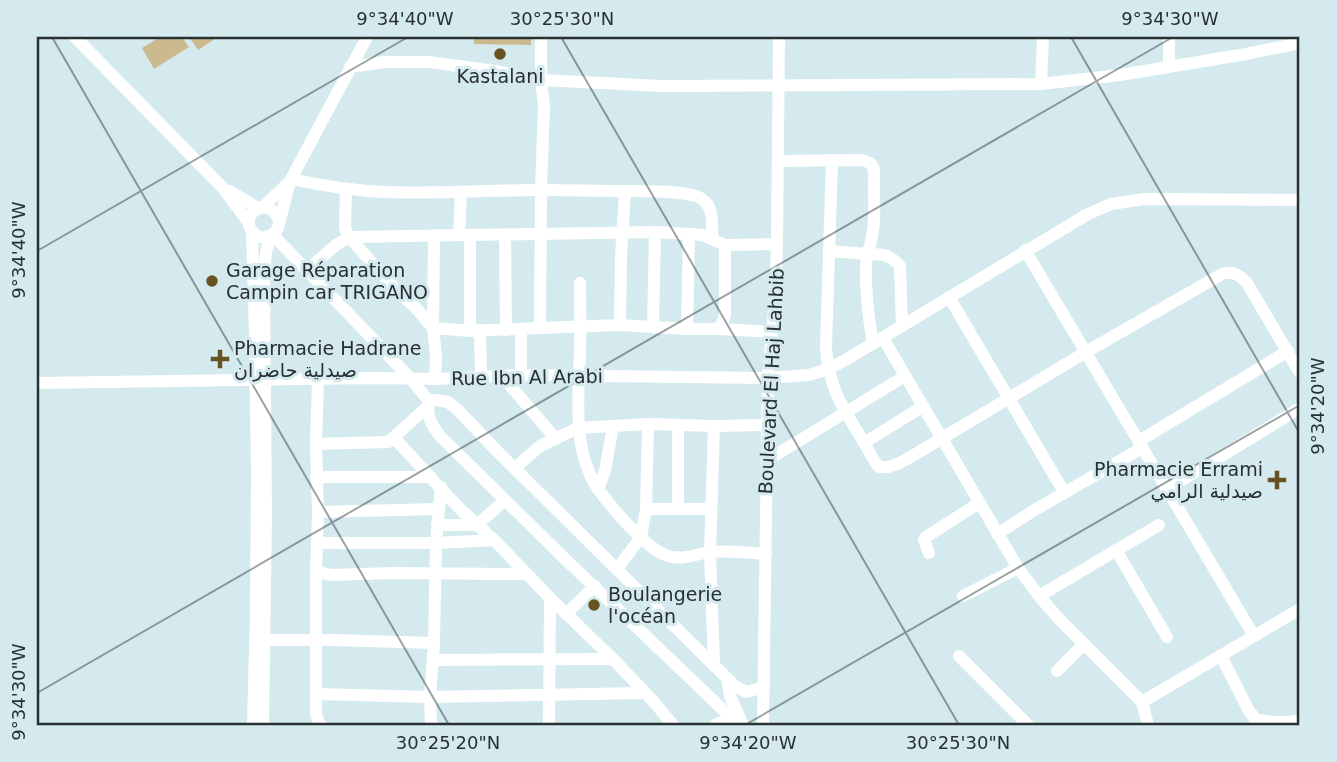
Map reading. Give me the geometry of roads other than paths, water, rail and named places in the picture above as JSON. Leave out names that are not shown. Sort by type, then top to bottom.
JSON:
[{"type":"street","points":[[75,37],[222,187],[250,227],[260,237],[272,235]]},
{"type":"street","points":[[253,725],[260,379],[266,252],[272,235],[277,230],[291,180],[367,37]]},
{"type":"street","points":[[540,328],[544,106],[541,37]]},
{"type":"street","name":"Boulevard El Haj Lahbib","points":[[763,725],[766,461],[768,378],[777,244],[779,37]]},
{"type":"street","points":[[1041,84],[1043,37]]},
{"type":"street","points":[[1169,37],[1169,66]]},
{"type":"street","points":[[350,68],[384,62],[429,62],[541,80],[661,86],[1041,84],[1121,75],[1300,43]]},
{"type":"street","points":[[832,160],[828,369],[834,390],[877,466],[887,468],[941,439],[1008,397],[1224,273],[1239,275],[1247,282],[1300,373]]},
{"type":"street","points":[[778,161],[862,160],[873,165],[873,228],[867,254],[866,287],[878,341],[905,376],[1018,568],[1039,596],[1142,702],[1148,725]]},
{"type":"street","points":[[291,180],[383,192],[666,192],[701,198],[712,217],[712,238]]},
{"type":"street","points":[[263,725],[267,515],[250,227],[251,214],[291,180]]},
{"type":"street","points":[[222,187],[260,208],[272,209],[279,222]]},
{"type":"street","points":[[346,189],[345,228],[349,237],[433,328],[475,331],[620,325],[772,331]]},
{"type":"street","points":[[620,325],[625,191]]},
{"type":"street","points":[[460,192],[481,377]]},
{"type":"street","name":"Rue Ibn Al Arabi","points":[[37,383],[435,379],[522,375],[768,378],[809,375],[828,369],[878,341],[1100,207],[1124,201],[1176,199],[1300,200]]},
{"type":"street","points":[[306,271],[335,244],[349,237],[655,232],[712,238],[725,245],[777,244]]},
{"type":"street","points":[[653,327],[655,232]]},
{"type":"street","points":[[687,329],[689,234]]},
{"type":"street","points":[[272,235],[410,378],[429,404],[430,421],[440,436],[738,723]]},
{"type":"street","points":[[505,235],[506,330]]},
{"type":"street","points":[[434,236],[435,379]]},
{"type":"street","points":[[719,328],[725,315],[725,245]]},
{"type":"street","points":[[1026,250],[1254,636]]},
{"type":"street","points":[[829,251],[884,255],[892,257],[901,266],[902,326]]},
{"type":"street","points":[[580,283],[578,428],[585,461],[598,489],[641,537],[667,556],[682,557],[710,552],[766,554]]},
{"type":"street","points":[[949,297],[1064,492]]},
{"type":"street","points":[[522,329],[522,375]]},
{"type":"street","points":[[997,534],[1288,351]]},
{"type":"street","points":[[502,376],[556,439]]},
{"type":"street","points":[[766,461],[905,376]]},
{"type":"street","points":[[318,380],[316,713],[321,725]]},
{"type":"street","points":[[316,444],[388,442],[435,400],[453,405],[727,678],[744,692],[764,687]]},
{"type":"street","points":[[864,443],[922,407]]},
{"type":"street","points":[[1166,490],[1300,408]]},
{"type":"street","points":[[515,468],[541,446],[578,428],[648,424],[767,425]]},
{"type":"street","points":[[617,569],[641,537],[646,509],[648,424]]},
{"type":"street","points":[[598,489],[609,456],[613,426]]},
{"type":"street","points":[[678,426],[678,509]]},
{"type":"street","points":[[713,426],[710,552],[714,665]]},
{"type":"street","points":[[393,438],[613,659],[673,725]]},
{"type":"street","points":[[316,477],[430,477]]},
{"type":"street","points":[[431,725],[440,488]]},
{"type":"street","points":[[437,524],[477,525],[505,500]]},
{"type":"street","points":[[929,553],[924,540],[926,537],[979,503]]},
{"type":"street","points":[[318,512],[438,509]]},
{"type":"street","points":[[646,509],[711,509]]},
{"type":"street","points":[[1039,596],[1159,525]]},
{"type":"street","points":[[317,543],[494,540]]},
{"type":"street","points":[[1116,550],[1167,637]]},
{"type":"street","points":[[963,596],[1018,568]]},
{"type":"street","points":[[316,572],[331,575],[526,574]]},
{"type":"street","points":[[566,614],[595,586]]},
{"type":"street","points":[[549,725],[550,598]]},
{"type":"street","points":[[1142,702],[1300,609]]},
{"type":"street","points":[[265,640],[434,643]]},
{"type":"street","points":[[1057,671],[1084,644]]},
{"type":"street","points":[[959,656],[1028,725]]},
{"type":"street","points":[[1221,656],[1257,722],[1298,722]]},
{"type":"street","points":[[433,660],[613,659]]},
{"type":"street","points":[[727,678],[738,723]]},
{"type":"street","points":[[316,694],[430,697],[644,693]]},
{"type":"street","points":[[715,725],[738,723]]},
{"type":"place","name":"Kastalani","points":[[500,54]]},
{"type":"place","name":"Garage Réparation Campin car TRIGANO","points":[[212,281]]},
{"type":"place","name":"Pharmacie Hadrane صيدلية حاضران","points":[[220,359]]},
{"type":"place","name":"Pharmacie Errami صيدلية الرامي","points":[[1277,480]]},
{"type":"place","name":"Boulangerie l'océan","points":[[594,605]]}]
